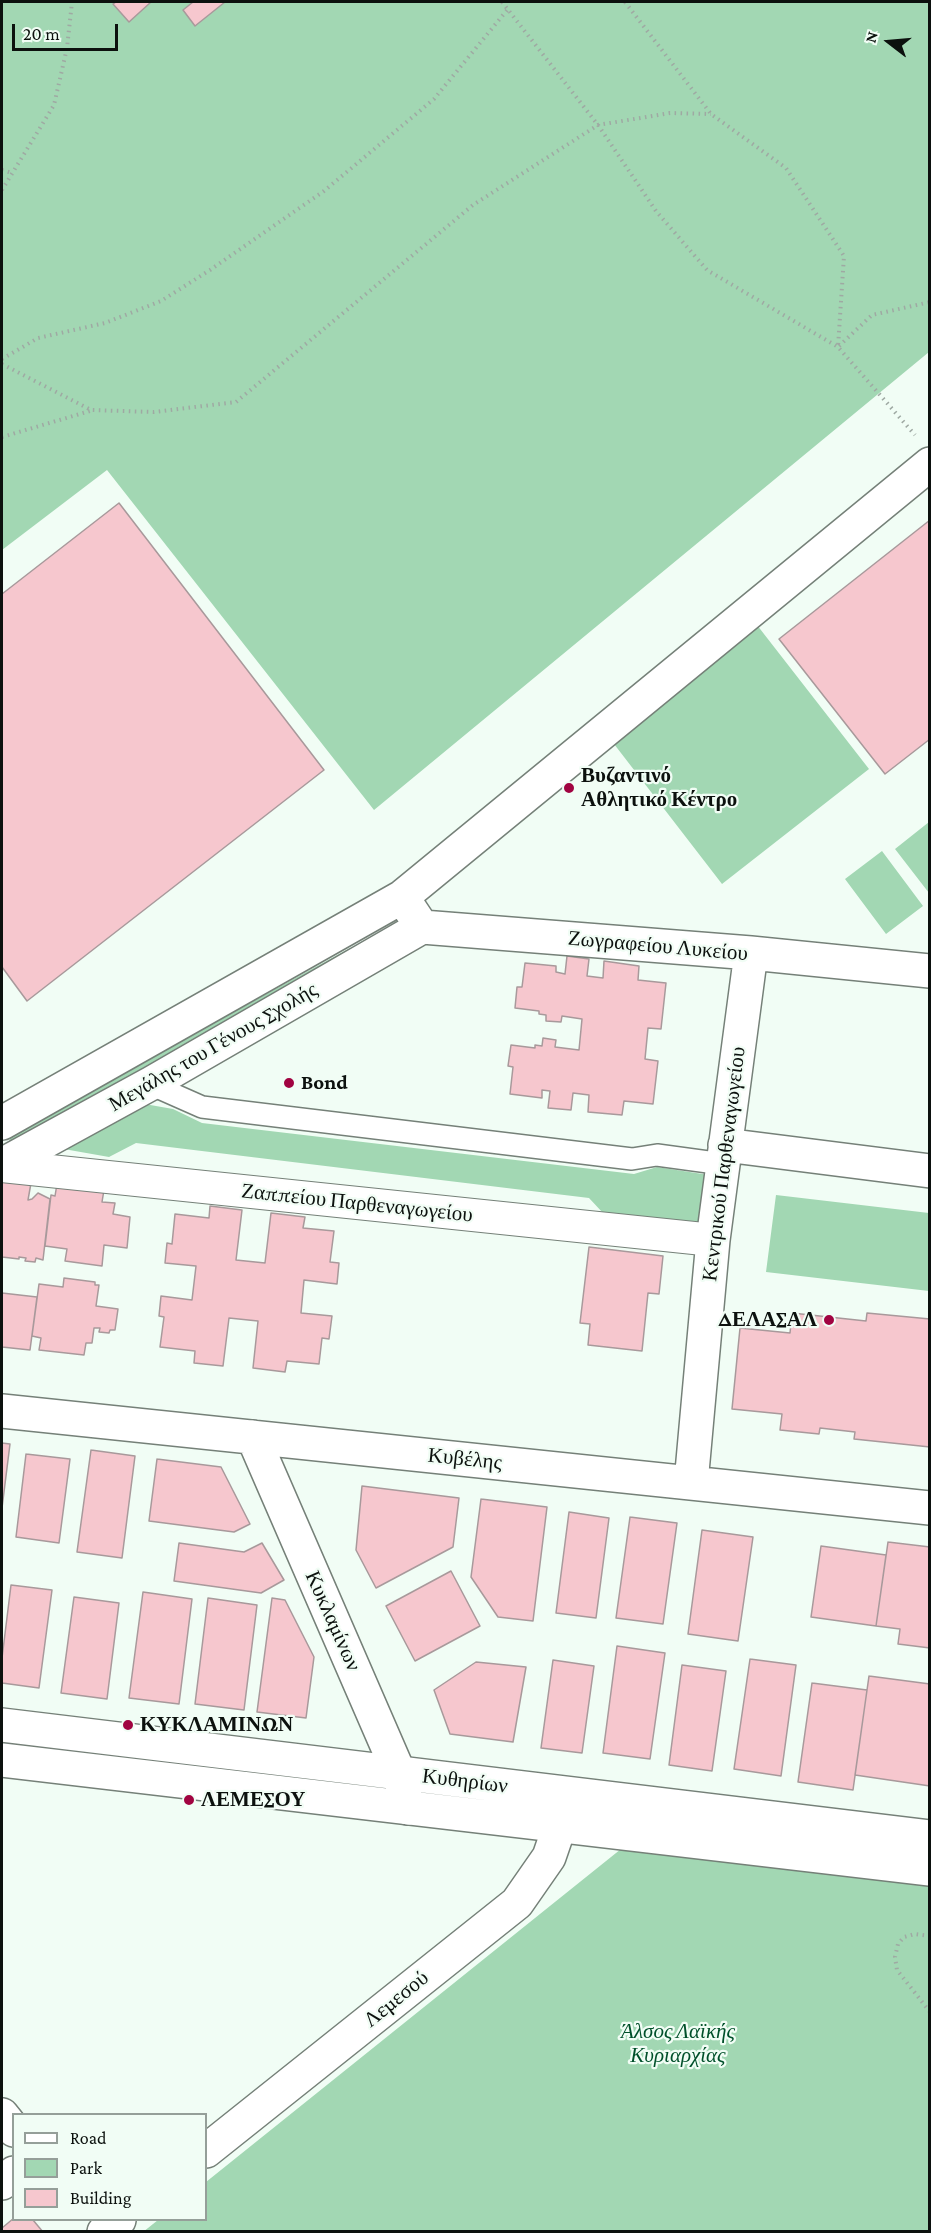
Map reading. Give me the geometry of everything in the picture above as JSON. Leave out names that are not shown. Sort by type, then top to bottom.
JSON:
[{"type":"street","name":"Μεγάλης του Γένους Σχολής","points":[[2,1123],[402,897],[926,453]]},
{"type":"street","points":[[402,897],[422,927]]},
{"type":"street","name":"Μεγάλης του Γένους Σχολής","points":[[2,1165],[150,1084],[422,927]]},
{"type":"street","name":"Ζωγραφείου Λυκείου","points":[[422,927],[751,953],[930,971]]},
{"type":"street","name":"Κεντρικού Παρθεναγωγείου","points":[[691,1483],[713,1240],[751,953]]},
{"type":"street","points":[[724,1155],[930,1171]]},
{"type":"street","name":"Ζαππείου Παρθεναγωγείου","points":[[2,1165],[713,1240]]},
{"type":"street","name":"Κυβέλης","points":[[2,1411],[930,1508]]},
{"type":"street","name":"Κυκλαμίνων","points":[[253,1437],[399,1773],[408,1808]]},
{"type":"street","name":"Κυθηρίων","points":[[2,1725],[930,1837]]},
{"type":"street","name":"Κυθηρίων","points":[[2,1760],[930,1869]]},
{"type":"street","name":"Λεμεσού","points":[[207,2150],[516,1903],[549,1857],[560,1825]]},
{"type":"street","points":[[2,2115],[12,2128]]},
{"type":"street","points":[[104,2232],[118,2221]]},
{"type":"lane","points":[[150,1084],[202,1107],[632,1159],[657,1155],[724,1155]]},
{"type":"path","points":[[2,190],[54,105],[68,48],[72,2]]},
{"type":"path","points":[[502,2],[598,125],[656,212],[707,270],[838,347],[926,453]]},
{"type":"path","points":[[625,2],[711,114],[786,168],[844,256],[838,347]]},
{"type":"path","points":[[2,359],[38,338],[105,323],[161,301],[277,224],[324,191],[434,99],[508,9]]},
{"type":"path","points":[[2,437],[91,410],[154,412],[236,402],[474,205],[598,125],[670,113],[711,114]]},
{"type":"path","points":[[2,170],[12,173]]},
{"type":"path","points":[[838,347],[872,315],[930,302]]},
{"type":"path","points":[[2,364],[91,410]]},
{"type":"path","points":[[930,1936],[915,1934],[904,1936],[898,1944],[895,1957],[897,1970],[930,2012]]},
{"type":"green space","points":[[2,2],[929,2],[929,352],[374,810],[107,470],[2,550]]},
{"type":"green space","points":[[750,616],[869,769],[722,884],[604,731]]},
{"type":"green space","points":[[929,822],[929,893],[895,849]]},
{"type":"green space","points":[[882,851],[923,906],[886,934],[845,879]]},
{"type":"green space","points":[[350,948],[356,951],[105,1097],[173,1109],[202,1123],[634,1174],[657,1167],[709,1175],[701,1226],[603,1213],[589,1198],[136,1143],[109,1157],[41,1145],[9,1144],[10,1135]]},
{"type":"green space","points":[[776,1195],[929,1213],[929,1291],[766,1272]]},
{"type":"green space","name":"Άλσος Λαϊκής Κυριαρχίας","points":[[621,1849],[929,1885],[929,2231],[143,2232],[157,2221],[207,2221],[207,2181]]},
{"type":"building","points":[[116,2],[151,2],[129,22],[113,4]]},
{"type":"building","points":[[193,2],[225,2],[195,26],[183,10]]},
{"type":"building","points":[[119,503],[324,770],[27,1001],[2,967],[2,594]]},
{"type":"building","points":[[930,520],[930,739],[885,774],[779,639]]},
{"type":"building","points":[[567,956],[589,959],[587,976],[603,978],[604,961],[639,966],[638,980],[666,983],[661,1029],[648,1028],[645,1059],[658,1061],[653,1104],[624,1101],[622,1115],[588,1112],[589,1095],[573,1093],[571,1110],[548,1108],[550,1091],[542,1090],[542,1098],[510,1094],[513,1067],[508,1066],[511,1045],[535,1048],[535,1045],[542,1046],[543,1038],[556,1040],[555,1047],[579,1050],[582,1019],[562,1016],[561,1022],[546,1021],[546,1015],[539,1014],[539,1011],[515,1008],[517,987],[522,987],[525,963],[556,966],[556,972],[565,974]]},
{"type":"building","points":[[2,1179],[31,1183],[28,1200],[38,1193],[50,1199],[43,1260],[36,1258],[35,1262],[25,1261],[26,1258],[2,1257]]},
{"type":"building","points":[[57,1184],[104,1190],[102,1202],[115,1203],[113,1214],[130,1217],[127,1248],[104,1245],[102,1266],[65,1261],[67,1249],[45,1246],[51,1195],[55,1196]]},
{"type":"building","points":[[210,1206],[242,1210],[236,1260],[265,1263],[271,1213],[305,1217],[303,1228],[334,1231],[330,1262],[339,1263],[337,1284],[304,1280],[301,1313],[332,1316],[329,1339],[322,1338],[319,1364],[287,1361],[285,1372],[253,1368],[258,1321],[229,1318],[223,1366],[194,1363],[195,1351],[160,1347],[164,1317],[159,1316],[161,1296],[192,1300],[196,1266],[165,1263],[167,1243],[172,1244],[175,1214],[209,1218]]},
{"type":"building","points":[[589,1247],[663,1256],[659,1294],[648,1293],[642,1351],[588,1345],[590,1324],[580,1323]]},
{"type":"building","points":[[64,1278],[95,1282],[95,1285],[99,1285],[96,1306],[118,1309],[115,1330],[110,1330],[109,1333],[99,1332],[100,1328],[94,1328],[92,1343],[86,1343],[84,1355],[39,1350],[41,1338],[32,1336],[39,1284],[63,1287]]},
{"type":"building","points":[[2,1293],[37,1297],[30,1350],[2,1347]]},
{"type":"building","points":[[792,1313],[866,1321],[867,1313],[930,1319],[930,1447],[854,1439],[855,1432],[820,1428],[819,1434],[780,1430],[782,1414],[732,1409],[740,1328],[790,1333]]},
{"type":"building","points":[[2,1443],[10,1444],[2,1508]]},
{"type":"building","points":[[91,1450],[135,1456],[122,1558],[77,1552]]},
{"type":"building","points":[[26,1454],[70,1459],[59,1543],[16,1537]]},
{"type":"building","points":[[157,1459],[221,1467],[250,1524],[234,1532],[149,1521]]},
{"type":"building","points":[[362,1486],[459,1498],[453,1547],[376,1588],[356,1550]]},
{"type":"building","points":[[481,1499],[547,1507],[533,1621],[498,1617],[471,1577]]},
{"type":"building","points":[[569,1512],[609,1518],[596,1618],[556,1613]]},
{"type":"building","points":[[630,1517],[677,1523],[663,1624],[616,1618]]},
{"type":"building","points":[[702,1530],[753,1537],[738,1641],[688,1634]]},
{"type":"building","points":[[888,1542],[930,1547],[930,1648],[898,1644],[900,1629],[876,1626]]},
{"type":"building","points":[[179,1543],[244,1552],[262,1543],[284,1580],[261,1593],[174,1581]]},
{"type":"building","points":[[821,1546],[886,1555],[876,1626],[811,1617]]},
{"type":"building","points":[[451,1571],[480,1626],[415,1661],[386,1606]]},
{"type":"building","points":[[11,1585],[52,1590],[39,1688],[2,1683],[2,1658]]},
{"type":"building","points":[[143,1592],[192,1599],[179,1704],[129,1698]]},
{"type":"building","points":[[74,1597],[119,1603],[107,1699],[61,1693]]},
{"type":"building","points":[[208,1598],[257,1605],[244,1710],[195,1704]]},
{"type":"building","points":[[272,1598],[285,1600],[314,1657],[306,1718],[257,1712]]},
{"type":"building","points":[[617,1646],[665,1653],[650,1759],[603,1753]]},
{"type":"building","points":[[750,1659],[796,1665],[781,1776],[734,1769]]},
{"type":"building","points":[[553,1660],[594,1666],[582,1753],[541,1748]]},
{"type":"building","points":[[476,1662],[526,1667],[513,1742],[450,1734],[434,1690]]},
{"type":"building","points":[[682,1665],[726,1671],[712,1771],[669,1765]]},
{"type":"building","points":[[869,1676],[930,1684],[930,1786],[855,1775]]},
{"type":"building","points":[[812,1683],[867,1690],[853,1790],[798,1782]]},
{"type":"building","points":[[12,2220],[34,2221],[43,2232],[2,2232],[2,2228]]},
{"type":"place","name":"Βυζαντινό Αθλητικό Κέντρο","points":[[569,788]]},
{"type":"place","name":"Bond","points":[[289,1083]]},
{"type":"place","name":"ΔΕΛΑΣΑΛ","points":[[829,1320]]},
{"type":"place","name":"ΚΥΚΛΑΜΙΝΩΝ","points":[[128,1725]]},
{"type":"place","name":"ΛΕΜΕΣΟΥ","points":[[189,1800]]}]
